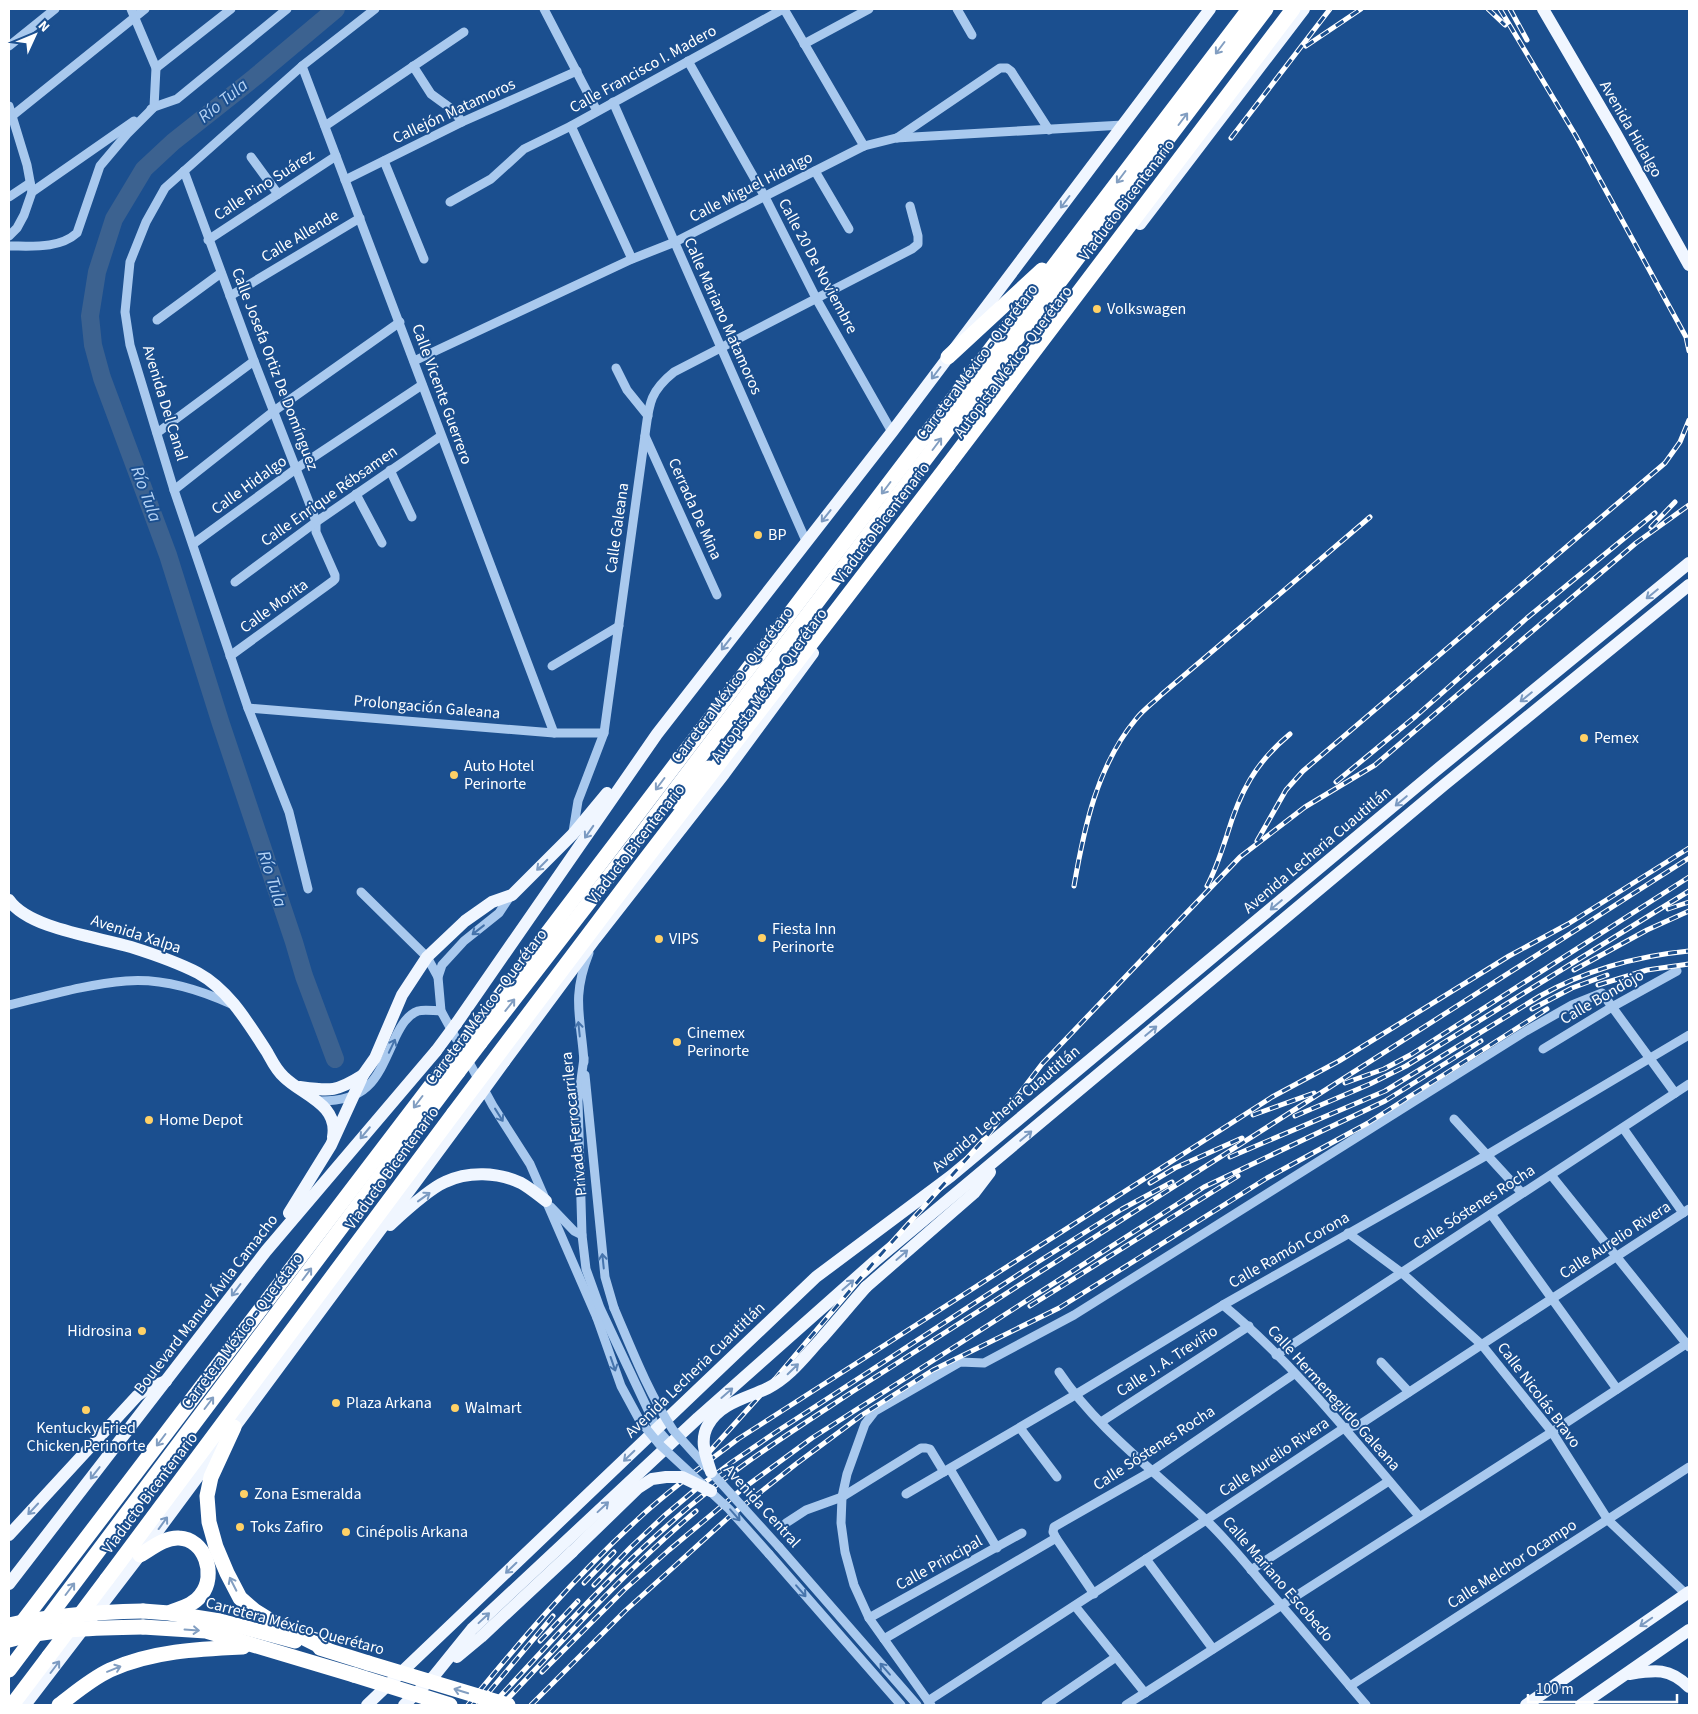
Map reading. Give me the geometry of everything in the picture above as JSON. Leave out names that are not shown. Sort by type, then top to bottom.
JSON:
[{"type":"highway","name":"Carretera México - Querétaro","points":[[9,1640],[453,1068],[1249,9]]},
{"type":"highway","name":"Carretera México - Querétaro","points":[[475,1039],[631,848],[1266,9]]},
{"type":"highway","name":"Viaducto Bicentenario","points":[[12,1705],[188,1474],[475,1085],[638,870],[919,508],[1292,9]]},
{"type":"highway","points":[[948,357],[1072,242]]},
{"type":"highway","points":[[919,508],[1020,334]]},
{"type":"highway","points":[[631,848],[786,689]]},
{"type":"highway","name":"Carretera México - Querétaro","points":[[9,1670],[453,1068]]},
{"type":"highway","points":[[234,1427],[211,1477],[207,1496],[209,1522],[216,1547],[240,1598],[255,1611],[276,1624],[328,1650]]},
{"type":"highway","points":[[140,1555],[165,1540],[180,1538],[191,1542],[202,1553],[208,1564],[208,1586],[200,1597],[189,1605],[169,1613]]},
{"type":"highway","name":"Carretera México-Querétaro","points":[[9,1625],[87,1613],[143,1611],[220,1621],[328,1650],[508,1705]]},
{"type":"highway","name":"Carretera México-Querétaro","points":[[9,1640],[25,1635],[79,1629],[143,1627],[206,1631],[450,1705]]},
{"type":"highway","points":[[59,1705],[80,1688],[110,1670],[150,1656],[186,1650],[255,1646]]},
{"type":"main road","points":[[266,1251],[332,1145],[355,1097],[363,1075],[376,1058],[402,995],[427,957],[465,921],[492,902],[512,895],[572,834],[657,734],[892,432],[1210,9]]},
{"type":"main road","name":"Autopista México-Querétaro","points":[[373,1239],[595,939],[724,774],[919,508],[1304,9]]},
{"type":"main road","name":"Avenida Hidalgo","points":[[1543,9],[1689,265]]},
{"type":"main road","name":"Avenida Lecheria Cuautitlán","points":[[367,1705],[816,1277],[971,1159],[1434,773],[1689,564]]},
{"type":"main road","name":"Avenida Lecheria Cuautitlán","points":[[404,1705],[434,1676],[472,1629],[670,1444],[875,1261],[1444,785],[1689,585]]},
{"type":"main road","points":[[575,852],[657,734]]},
{"type":"main road","points":[[1434,773],[1444,785]]},
{"type":"main road","name":"Boulevard Manuel Ávila Camacho","points":[[9,1584],[266,1251],[436,1051],[575,852]]},
{"type":"main road","name":"Avenida Xalpa","points":[[10,903],[28,916],[44,924],[129,946],[199,974],[214,985],[236,1006],[284,1078],[318,1101],[330,1115],[334,1131],[332,1145]]},
{"type":"main road","points":[[298,1086],[334,1090],[346,1086],[363,1075]]},
{"type":"main road","points":[[711,1472],[704,1451],[703,1440],[704,1432],[714,1416],[727,1406],[769,1388],[786,1376],[866,1287],[974,1193],[1002,1156]]},
{"type":"main road","points":[[25,1705],[140,1555],[373,1239],[417,1202],[445,1182],[472,1174],[498,1175],[521,1183],[546,1201]]},
{"type":"main road","points":[[9,1535],[137,1396],[148,1388],[168,1380]]},
{"type":"main road","points":[[434,1676],[482,1637],[638,1488],[652,1479],[666,1476],[682,1477],[711,1491]]},
{"type":"main road","points":[[1526,1705],[1687,1593]]},
{"type":"main road","points":[[1581,1705],[1689,1630]]},
{"type":"main road","points":[[1624,1675],[1650,1671],[1665,1672],[1675,1675],[1689,1687]]},
{"type":"street","points":[[9,46],[55,9]]},
{"type":"street","points":[[12,116],[132,13],[145,9]]},
{"type":"street","points":[[156,68],[230,9]]},
{"type":"street","points":[[9,197],[31,187],[154,107],[177,99],[287,9]]},
{"type":"street","name":"Avenida Del Canal","points":[[308,889],[289,812],[248,708],[174,490],[130,345],[125,312],[130,262],[146,222],[165,188],[302,66],[375,9]]},
{"type":"street","points":[[544,9],[598,111]]},
{"type":"street","points":[[784,9],[864,146]]},
{"type":"street","name":"Calle Francisco I. Madero","points":[[450,202],[491,179],[524,150],[784,9]]},
{"type":"street","points":[[804,44],[869,9]]},
{"type":"street","points":[[956,9],[972,35]]},
{"type":"street","points":[[9,246],[59,244],[70,240],[77,233],[100,166],[126,134],[154,107],[156,68],[132,13]]},
{"type":"street","points":[[325,126],[464,32]]},
{"type":"street","name":"Calle 20 De Noviembre","points":[[688,62],[765,197],[817,300],[892,432]]},
{"type":"street","name":"Calle Vicente Guerrero","points":[[302,66],[554,733]]},
{"type":"street","points":[[413,66],[426,90],[453,110],[462,122]]},
{"type":"street","points":[[896,138],[1000,68],[1007,68],[1011,71],[1049,130]]},
{"type":"street","name":"Callejón Matamoros","points":[[345,180],[462,122],[577,71]]},
{"type":"street","name":"Calle Mariano Matamoros","points":[[613,102],[806,541]]},
{"type":"street","points":[[9,106],[27,165],[31,187],[24,215],[17,228],[9,236]]},
{"type":"street","name":"Calle Miguel Hidalgo","points":[[414,361],[632,259],[675,242],[864,146],[896,138],[1123,125]]},
{"type":"street","points":[[571,126],[632,259]]},
{"type":"street","name":"Calle Pino Suárez","points":[[208,240],[336,156]]},
{"type":"street","points":[[251,157],[278,194]]},
{"type":"street","points":[[384,161],[424,259]]},
{"type":"street","name":"Calle Josefa Ortiz De Domínguez","points":[[184,170],[208,240],[297,468],[316,522],[316,532],[335,578]]},
{"type":"street","points":[[815,171],[849,228]]},
{"type":"street","name":"Calle Galeana","points":[[575,852],[572,834],[578,801],[604,733],[645,435],[652,397],[662,382],[674,372],[912,250],[918,244],[918,236],[910,206]]},
{"type":"street","name":"Calle Allende","points":[[230,296],[360,218]]},
{"type":"street","points":[[157,320],[222,274]]},
{"type":"street","points":[[174,490],[274,411],[400,322]]},
{"type":"street","points":[[157,433],[254,361]]},
{"type":"street","points":[[616,368],[627,390],[648,416]]},
{"type":"street","name":"Calle Hidalgo","points":[[193,544],[297,468],[422,385]]},
{"type":"street","name":"Cerrada De Mina","points":[[645,435],[717,595]]},
{"type":"street","name":"Calle Enrique Rébsamen","points":[[235,582],[316,522],[442,436]]},
{"type":"street","points":[[390,470],[412,517]]},
{"type":"street","points":[[356,494],[382,543]]},
{"type":"street","name":"Calle Morita","points":[[230,656],[335,578]]},
{"type":"street","points":[[552,666],[619,626]]},
{"type":"street","name":"Prolongación Galeana","points":[[248,708],[554,733],[604,733]]},
{"type":"street","points":[[361,892],[427,957],[438,977]]},
{"type":"street","points":[[512,895],[499,913],[464,941],[442,964],[438,977],[441,1011],[493,1106],[530,1164],[546,1201],[574,1232],[582,1235]]},
{"type":"street","name":"Privada Ferrocarrilera","points":[[595,939],[582,971],[577,993],[578,1014],[605,1277],[614,1308]]},
{"type":"street","name":"Calle Bondojo","points":[[1543,1049],[1612,1007],[1677,971]]},
{"type":"street","points":[[9,1005],[96,985],[127,980],[162,982],[202,991],[236,1006]]},
{"type":"street","points":[[930,1703],[869,1618],[854,1585],[845,1552],[841,1523],[842,1497],[847,1474],[866,1424],[875,1410],[960,1362],[984,1363],[1074,1315],[1526,1031],[1572,1004],[1602,992],[1675,1094]]},
{"type":"street","points":[[318,1101],[336,1102],[355,1097],[380,1072],[400,1027],[409,1016],[419,1011],[441,1011]]},
{"type":"street","name":"Calle Ramón Corona","points":[[906,1494],[1075,1396],[1223,1305],[1487,1155],[1689,1035]]},
{"type":"street","points":[[584,1058],[578,1101],[582,1235],[586,1269],[600,1308],[657,1429],[670,1444]]},
{"type":"street","name":"Calle Sóstenes Rocha","points":[[1276,1355],[1689,1084]]},
{"type":"street","points":[[1454,1119],[1522,1194]]},
{"type":"street","points":[[1623,1128],[1686,1211]]},
{"type":"street","points":[[1126,1705],[1688,1344],[1550,1175]]},
{"type":"street","name":"Avenida Central","points":[[546,1201],[597,1318],[621,1386],[640,1421],[659,1444],[730,1508],[901,1705]]},
{"type":"street","name":"Calle Aurelio Rivera","points":[[930,1703],[1344,1428],[1359,1425],[1686,1211]]},
{"type":"street","points":[[1491,1214],[1551,1300],[1617,1389]]},
{"type":"street","name":"Calle Nicolás Bravo","points":[[1348,1233],[1402,1273],[1482,1345],[1552,1432],[1608,1520],[1687,1593]]},
{"type":"street","name":"Calle Hermenegildo Galeana","points":[[1223,1305],[1249,1326],[1294,1374],[1344,1428],[1419,1516]]},
{"type":"street","name":"Avenida Central","points":[[614,1308],[660,1410],[673,1430],[779,1547],[917,1705]]},
{"type":"street","name":"Calle J. A. Treviño","points":[[1101,1422],[1249,1326]]},
{"type":"street","points":[[1381,1362],[1409,1392]]},
{"type":"street","name":"Calle Mariano Escobedo","points":[[1059,1372],[1075,1396],[1152,1471],[1206,1520],[1282,1605],[1366,1705]]},
{"type":"street","name":"Calle Sóstenes Rocha","points":[[884,1639],[1152,1471],[1294,1374]]},
{"type":"street","points":[[1020,1428],[1057,1477]]},
{"type":"street","points":[[786,1523],[806,1510],[842,1497],[921,1448],[926,1448],[930,1449],[947,1470],[997,1548]]},
{"type":"street","name":"Calle Melchor Ocampo","points":[[1350,1686],[1689,1466]]},
{"type":"street","points":[[1251,1570],[1389,1481]]},
{"type":"street","points":[[1055,1533],[1094,1594]]},
{"type":"street","name":"Calle Principal","points":[[869,1618],[1022,1534]]},
{"type":"street","points":[[1146,1559],[1213,1649]]},
{"type":"street","points":[[1075,1606],[1145,1693]]},
{"type":"street","points":[[1046,1705],[1116,1657]]},
{"type":"waterway","name":"Río Tula","points":[[335,1059],[304,976],[221,724],[168,555],[102,378],[93,345],[90,316],[97,272],[114,219],[144,169],[173,142],[336,9]]},
{"type":"railway","points":[[1231,138],[1330,9]]},
{"type":"railway","points":[[1306,46],[1361,9]]},
{"type":"railway","points":[[1488,9],[1505,25]]},
{"type":"railway","points":[[1500,9],[1576,136],[1686,337],[1689,351]]},
{"type":"railway","points":[[1510,9],[1527,40]]},
{"type":"railway","points":[[1257,841],[1286,790],[1303,771],[1665,463],[1680,442],[1689,420]]},
{"type":"railway","points":[[1651,527],[1675,502]]},
{"type":"railway","points":[[702,1460],[775,1379],[875,1261],[987,1136],[1042,1064],[1240,857],[1305,807],[1375,765],[1636,543],[1689,505]]},
{"type":"railway","points":[[1336,782],[1416,716],[1527,618],[1655,513]]},
{"type":"railway","points":[[1074,886],[1082,842],[1094,798],[1111,757],[1136,719],[1161,695],[1370,517]]},
{"type":"railway","points":[[1207,886],[1218,861],[1237,805],[1250,779],[1267,756],[1290,734]]},
{"type":"railway","points":[[468,1705],[549,1610],[614,1542],[662,1498],[738,1439],[1272,1097],[1339,1061],[1509,956],[1568,924],[1689,848]]},
{"type":"railway","points":[[492,1705],[577,1613],[621,1569],[689,1507],[734,1471],[855,1390],[1689,858]]},
{"type":"railway","points":[[1345,1083],[1384,1069],[1412,1054],[1689,877]]},
{"type":"railway","points":[[1295,1116],[1370,1084],[1406,1066],[1689,891]]},
{"type":"railway","points":[[1668,909],[1689,902]]},
{"type":"railway","points":[[1574,970],[1647,930],[1689,911]]},
{"type":"railway","points":[[1230,1157],[1385,1091],[1557,987],[1612,966],[1650,956],[1689,951]]},
{"type":"railway","points":[[1598,985],[1647,970],[1689,964]]},
{"type":"railway","points":[[1532,1009],[1572,988],[1607,975]]},
{"type":"railway","points":[[531,1705],[625,1611],[729,1517],[862,1415],[933,1370],[1059,1308],[1267,1178],[1368,1123],[1547,1009]]},
{"type":"railway","points":[[542,1672],[624,1590],[669,1550],[741,1490],[812,1438],[1204,1187],[1385,1101],[1481,1041]]},
{"type":"railway","points":[[1253,1115],[1314,1093]]},
{"type":"railway","points":[[1150,1183],[1175,1168],[1242,1138]]},
{"type":"railway","points":[[1030,1306],[1238,1176]]},
{"type":"railway","points":[[594,1585],[664,1516],[732,1462],[1033,1265],[1122,1209],[1172,1182]]},
{"type":"railway","points":[[502,1705],[620,1581],[696,1511]]},
{"type":"railway","points":[[584,1583],[614,1552]]},
{"type":"railway","points":[[540,1641],[578,1601]]},
{"type":"railway","points":[[478,1705],[553,1616]]},
{"type":"place","name":"Volkswagen","points":[[1097,309]]},
{"type":"place","name":"BP","points":[[758,535]]},
{"type":"place","name":"Pemex","points":[[1584,738]]},
{"type":"place","name":"Auto Hotel Perinorte","points":[[454,775]]},
{"type":"place","name":"Fiesta Inn Perinorte","points":[[762,938]]},
{"type":"place","name":"VIPS","points":[[659,939]]},
{"type":"place","name":"Cinemex Perinorte","points":[[677,1042]]},
{"type":"place","name":"Home Depot","points":[[149,1120]]},
{"type":"place","name":"Hidrosina","points":[[142,1331]]},
{"type":"place","name":"Plaza Arkana","points":[[336,1403]]},
{"type":"place","name":"Walmart","points":[[455,1408]]},
{"type":"place","name":"Kentucky Fried Chicken Perinorte","points":[[86,1410]]},
{"type":"place","name":"Zona Esmeralda","points":[[244,1494]]},
{"type":"place","name":"Toks Zafiro","points":[[240,1527]]},
{"type":"place","name":"Cinépolis Arkana","points":[[346,1532]]}]
